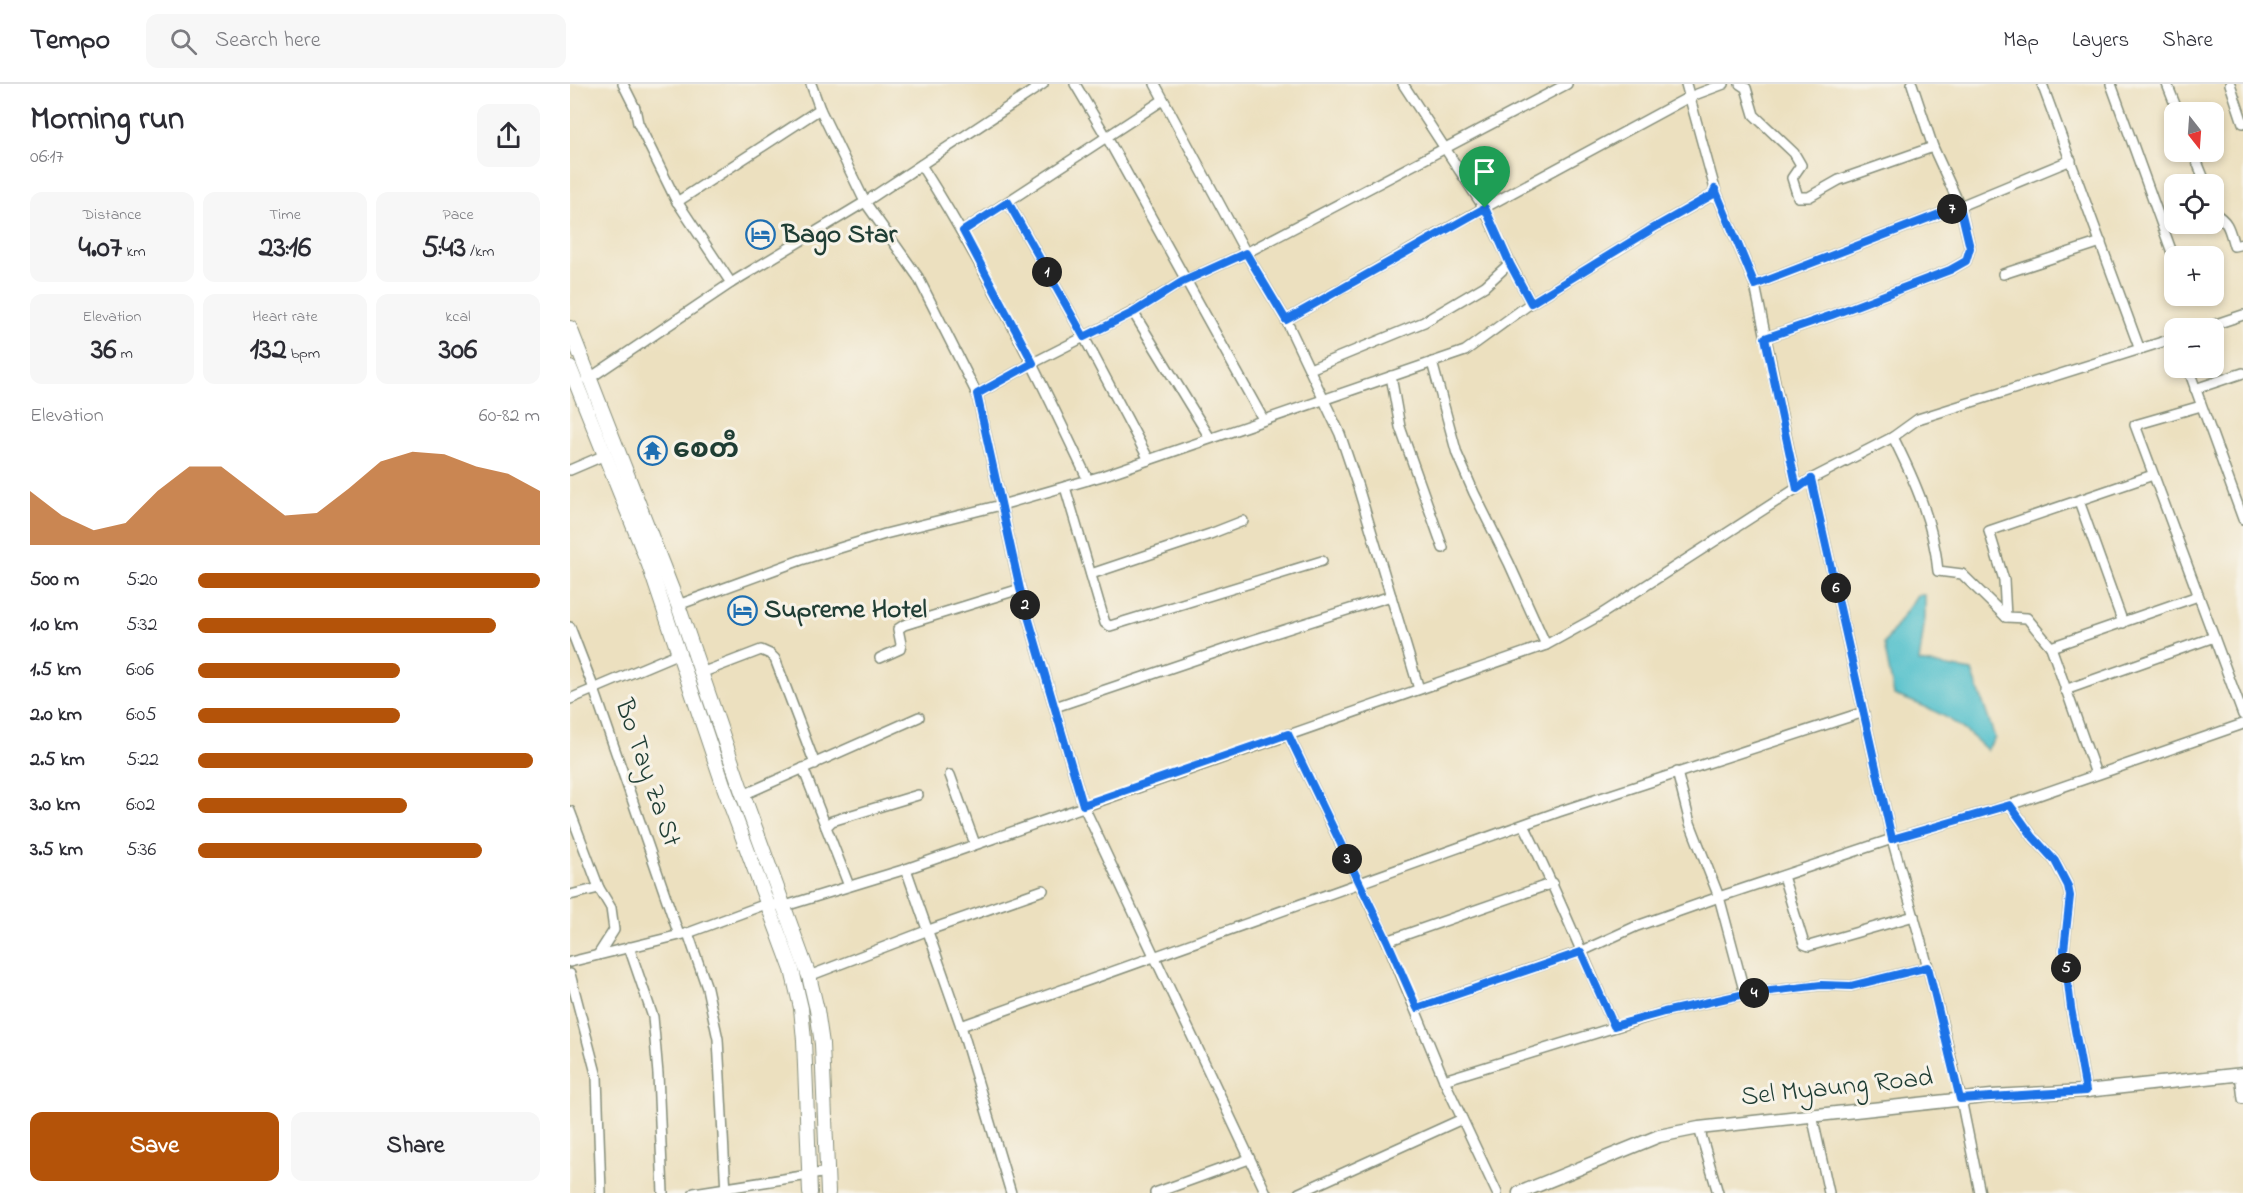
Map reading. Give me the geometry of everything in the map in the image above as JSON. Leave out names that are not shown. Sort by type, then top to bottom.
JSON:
[{"type":"highway","points":[[570,328],[678,605],[743,795],[809,975],[817,1010],[824,1079],[828,1193]]},
{"type":"highway","points":[[572,374],[649,565],[766,904],[792,969],[801,1008],[810,1193]]},
{"type":"highway","points":[[806,1076],[824,1079]]},
{"type":"main road","name":"Sel Myaung Road","points":[[1519,1193],[1659,1136],[1700,1128],[1960,1099],[2086,1091],[2242,1074]]},
{"type":"street","points":[[623,84],[635,108],[638,123],[677,202],[731,283]]},
{"type":"street","points":[[810,84],[865,202],[918,277],[977,394],[1020,589],[1083,805],[1266,1193]]},
{"type":"street","points":[[572,374],[590,378],[731,283],[865,202],[1043,84]]},
{"type":"street","points":[[1075,84],[1107,137],[1263,419]]},
{"type":"street","points":[[1155,84],[1246,253],[1286,320],[1340,435],[1419,688]]},
{"type":"street","points":[[1403,84],[1485,208],[1510,264],[1531,303]]},
{"type":"street","points":[[977,394],[1134,312],[1186,280],[1246,253],[1567,84]]},
{"type":"street","points":[[1686,84],[1715,189],[1755,285],[1797,489]]},
{"type":"street","points":[[1286,320],[1689,97],[1724,84]]},
{"type":"street","points":[[1740,84],[1746,88],[1754,115],[1794,153],[1801,165],[1792,178],[1798,197],[1809,197],[1839,180],[1934,147]]},
{"type":"street","points":[[1765,338],[1950,270],[1966,261],[1970,248],[1960,206],[1934,147],[1912,84]]},
{"type":"street","points":[[2042,84],[2139,350]]},
{"type":"street","points":[[2111,84],[2170,246]]},
{"type":"street","points":[[2168,84],[2174,102]]},
{"type":"street","points":[[2230,84],[2243,123]]},
{"type":"street","points":[[963,231],[1162,100]]},
{"type":"street","points":[[677,202],[820,109]]},
{"type":"street","points":[[1755,285],[1960,206],[2071,160]]},
{"type":"street","points":[[921,165],[963,231],[1033,363],[1088,480]]},
{"type":"street","points":[[678,605],[811,557],[885,534],[1088,480],[1465,351],[1531,303],[1712,195],[1715,189]]},
{"type":"street","points":[[1008,202],[1084,337],[1149,460]]},
{"type":"street","points":[[2224,219],[2234,246],[2243,244]]},
{"type":"street","points":[[2003,274],[2101,242]]},
{"type":"street","points":[[1310,369],[1424,322],[1485,286],[1510,264]]},
{"type":"street","points":[[1134,312],[1210,438]]},
{"type":"street","points":[[2224,321],[2243,315]]},
{"type":"street","points":[[570,962],[683,934],[766,904],[785,906],[906,869],[1083,805],[1546,645],[1597,617],[1811,479],[1893,437],[1918,419],[2164,342]]},
{"type":"street","points":[[1432,362],[1456,454],[1509,562],[1546,645]]},
{"type":"street","points":[[2195,389],[2243,373]]},
{"type":"street","points":[[1391,376],[1400,427],[1443,548]]},
{"type":"street","points":[[2191,378],[2243,519]]},
{"type":"street","points":[[2201,406],[2135,425],[2243,715]]},
{"type":"street","points":[[1893,437],[1910,470],[1936,545],[1938,571],[1962,574],[2006,617],[2027,618],[2051,647],[2096,774]]},
{"type":"street","points":[[570,470],[605,455]]},
{"type":"street","points":[[2006,617],[2004,580],[1989,531],[2153,475]]},
{"type":"street","points":[[1811,479],[1892,839],[1928,967],[1980,1193]]},
{"type":"street","points":[[1065,487],[1105,623],[1110,626],[1322,561]]},
{"type":"street","points":[[2079,501],[2123,623]]},
{"type":"street","points":[[1091,574],[1243,521]]},
{"type":"street","points":[[880,658],[900,650],[902,644],[898,629],[904,625],[1020,589]]},
{"type":"street","points":[[1055,707],[1252,640],[1391,596]]},
{"type":"street","points":[[2051,647],[2198,596]]},
{"type":"street","name":"Bo Tay Za St","points":[[570,627],[683,934],[707,988],[718,1039],[726,1191]]},
{"type":"street","points":[[2065,690],[2214,638]]},
{"type":"street","points":[[701,673],[760,650],[770,654],[775,659],[815,764]]},
{"type":"street","points":[[570,699],[679,653]]},
{"type":"street","points":[[961,1026],[1358,882],[1677,772],[1864,712]]},
{"type":"street","points":[[743,795],[919,717]]},
{"type":"street","points":[[1417,1008],[1581,952],[1637,926],[1719,897],[1892,839],[2010,805],[2243,724]]},
{"type":"street","points":[[1288,734],[1387,940],[1417,1008],[1444,1080],[1497,1193]]},
{"type":"street","points":[[803,768],[849,886]]},
{"type":"street","points":[[1677,772],[1690,823],[1719,897],[1745,994]]},
{"type":"street","points":[[950,775],[975,844]]},
{"type":"street","points":[[826,827],[832,821],[918,795]]},
{"type":"street","points":[[2010,805],[2033,837],[2055,861],[2068,886],[2070,896],[2064,950],[2071,1008],[2086,1091]]},
{"type":"street","points":[[570,811],[573,829],[599,888],[611,908],[614,930],[598,955]]},
{"type":"street","points":[[1524,825],[1553,883],[1614,1026]]},
{"type":"street","points":[[906,869],[961,1026],[1011,1193]]},
{"type":"street","points":[[1783,876],[1804,944],[1809,946],[1914,916]]},
{"type":"street","points":[[1387,940],[1553,883]]},
{"type":"street","points":[[570,895],[599,888]]},
{"type":"street","points":[[809,975],[1043,890]]},
{"type":"street","points":[[629,947],[653,1017],[663,1193]]},
{"type":"street","points":[[1444,1080],[1664,1012],[1745,994],[1821,985],[1851,986],[1928,967]]},
{"type":"street","points":[[570,974],[597,1077],[601,1193]]},
{"type":"street","points":[[2242,1074],[2243,1099]]},
{"type":"street","points":[[1812,1115],[1828,1193]]},
{"type":"street","points":[[1299,1193],[1462,1119]]},
{"type":"street","points":[[1700,1128],[1718,1193]]},
{"type":"street","points":[[1155,1193],[1249,1159]]},
{"type":"street","points":[[694,1193],[726,1191],[828,1173]]},
{"type":"water","points":[[1917,595],[1925,595],[1925,618],[1919,662],[1972,671],[1995,738],[1987,750],[1965,730],[1944,716],[1894,695],[1884,644]]},
{"type":"place","name":"Bago Star","points":[[761,235]]},
{"type":"place","name":"စေတီ","points":[[652,450]]},
{"type":"place","name":"Supreme Hotel","points":[[743,610]]},
{"type":"route","points":[[1715,189],[1755,285],[1960,206],[1970,248],[1966,261],[1950,270],[1765,338],[1797,489],[1811,479],[1892,839],[2010,805],[2033,837],[2055,861],[2068,886],[2070,896],[2064,950],[2071,1008],[2086,1091],[1960,1099],[1928,967],[1851,986],[1821,985],[1745,994],[1614,1026],[1581,952],[1417,1008],[1387,940],[1288,734],[1083,805],[1020,589],[977,394],[1033,363],[963,231],[1008,202],[1084,337],[1134,312],[1182,282],[1246,253],[1286,320],[1485,208],[1510,264],[1531,303],[1712,195],[1715,189]]}]
